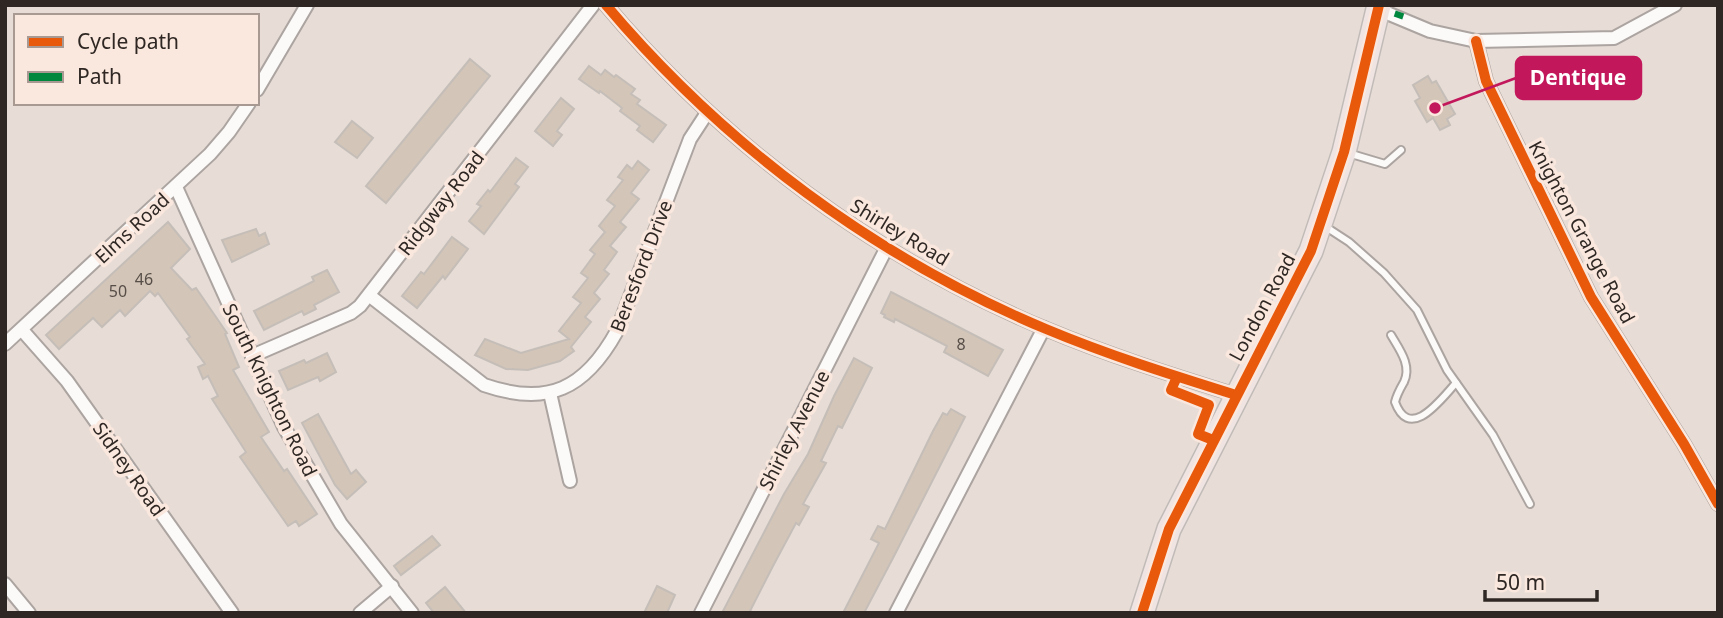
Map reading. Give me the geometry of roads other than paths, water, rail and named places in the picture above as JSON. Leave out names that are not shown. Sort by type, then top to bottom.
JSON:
[{"type":"highway","name":"London Road","points":[[1142,613],[1170,528],[1236,395],[1298,280],[1321,224],[1344,152],[1375,7]]},
{"type":"street","points":[[259,87],[307,5]]},
{"type":"street","name":"Ridgway Road","points":[[252,356],[351,313],[370,296],[593,5]]},
{"type":"street","name":"Shirley Road","points":[[606,5],[656,63],[707,113],[793,184],[887,247],[964,291],[1044,328],[1110,354],[1236,395]]},
{"type":"street","points":[[1375,7],[1430,31],[1476,41],[1614,38],[1675,5]]},
{"type":"street","name":"Knighton Grange Road","points":[[1476,41],[1486,81],[1591,296],[1684,444],[1718,504]]},
{"type":"street","name":"Elms Road","points":[[5,344],[176,187],[223,140],[248,105]]},
{"type":"street","name":"Beresford Drive","points":[[370,296],[484,385],[516,394],[550,393],[575,383],[592,369],[611,342],[690,139],[707,113]]},
{"type":"street","name":"South Knighton Road","points":[[176,187],[285,427],[321,493],[341,524],[412,613]]},
{"type":"street","name":"Shirley Avenue","points":[[701,613],[887,247]]},
{"type":"street","points":[[896,613],[1044,328]]},
{"type":"street","name":"Sidney Road","points":[[22,330],[67,381],[232,613]]},
{"type":"street","points":[[550,393],[570,481]]},
{"type":"street","points":[[5,584],[29,613]]},
{"type":"street","points":[[360,613],[392,586]]},
{"type":"lane","points":[[1344,152],[1385,164],[1401,150]]},
{"type":"lane","points":[[1321,224],[1349,242],[1384,273],[1418,310],[1441,360],[1493,435],[1530,504]]},
{"type":"lane","points":[[1391,335],[1406,364],[1407,373],[1395,402],[1404,414],[1413,418],[1422,417],[1456,383]]},
{"type":"place","name":"Dentique","points":[[1435,108]]}]
